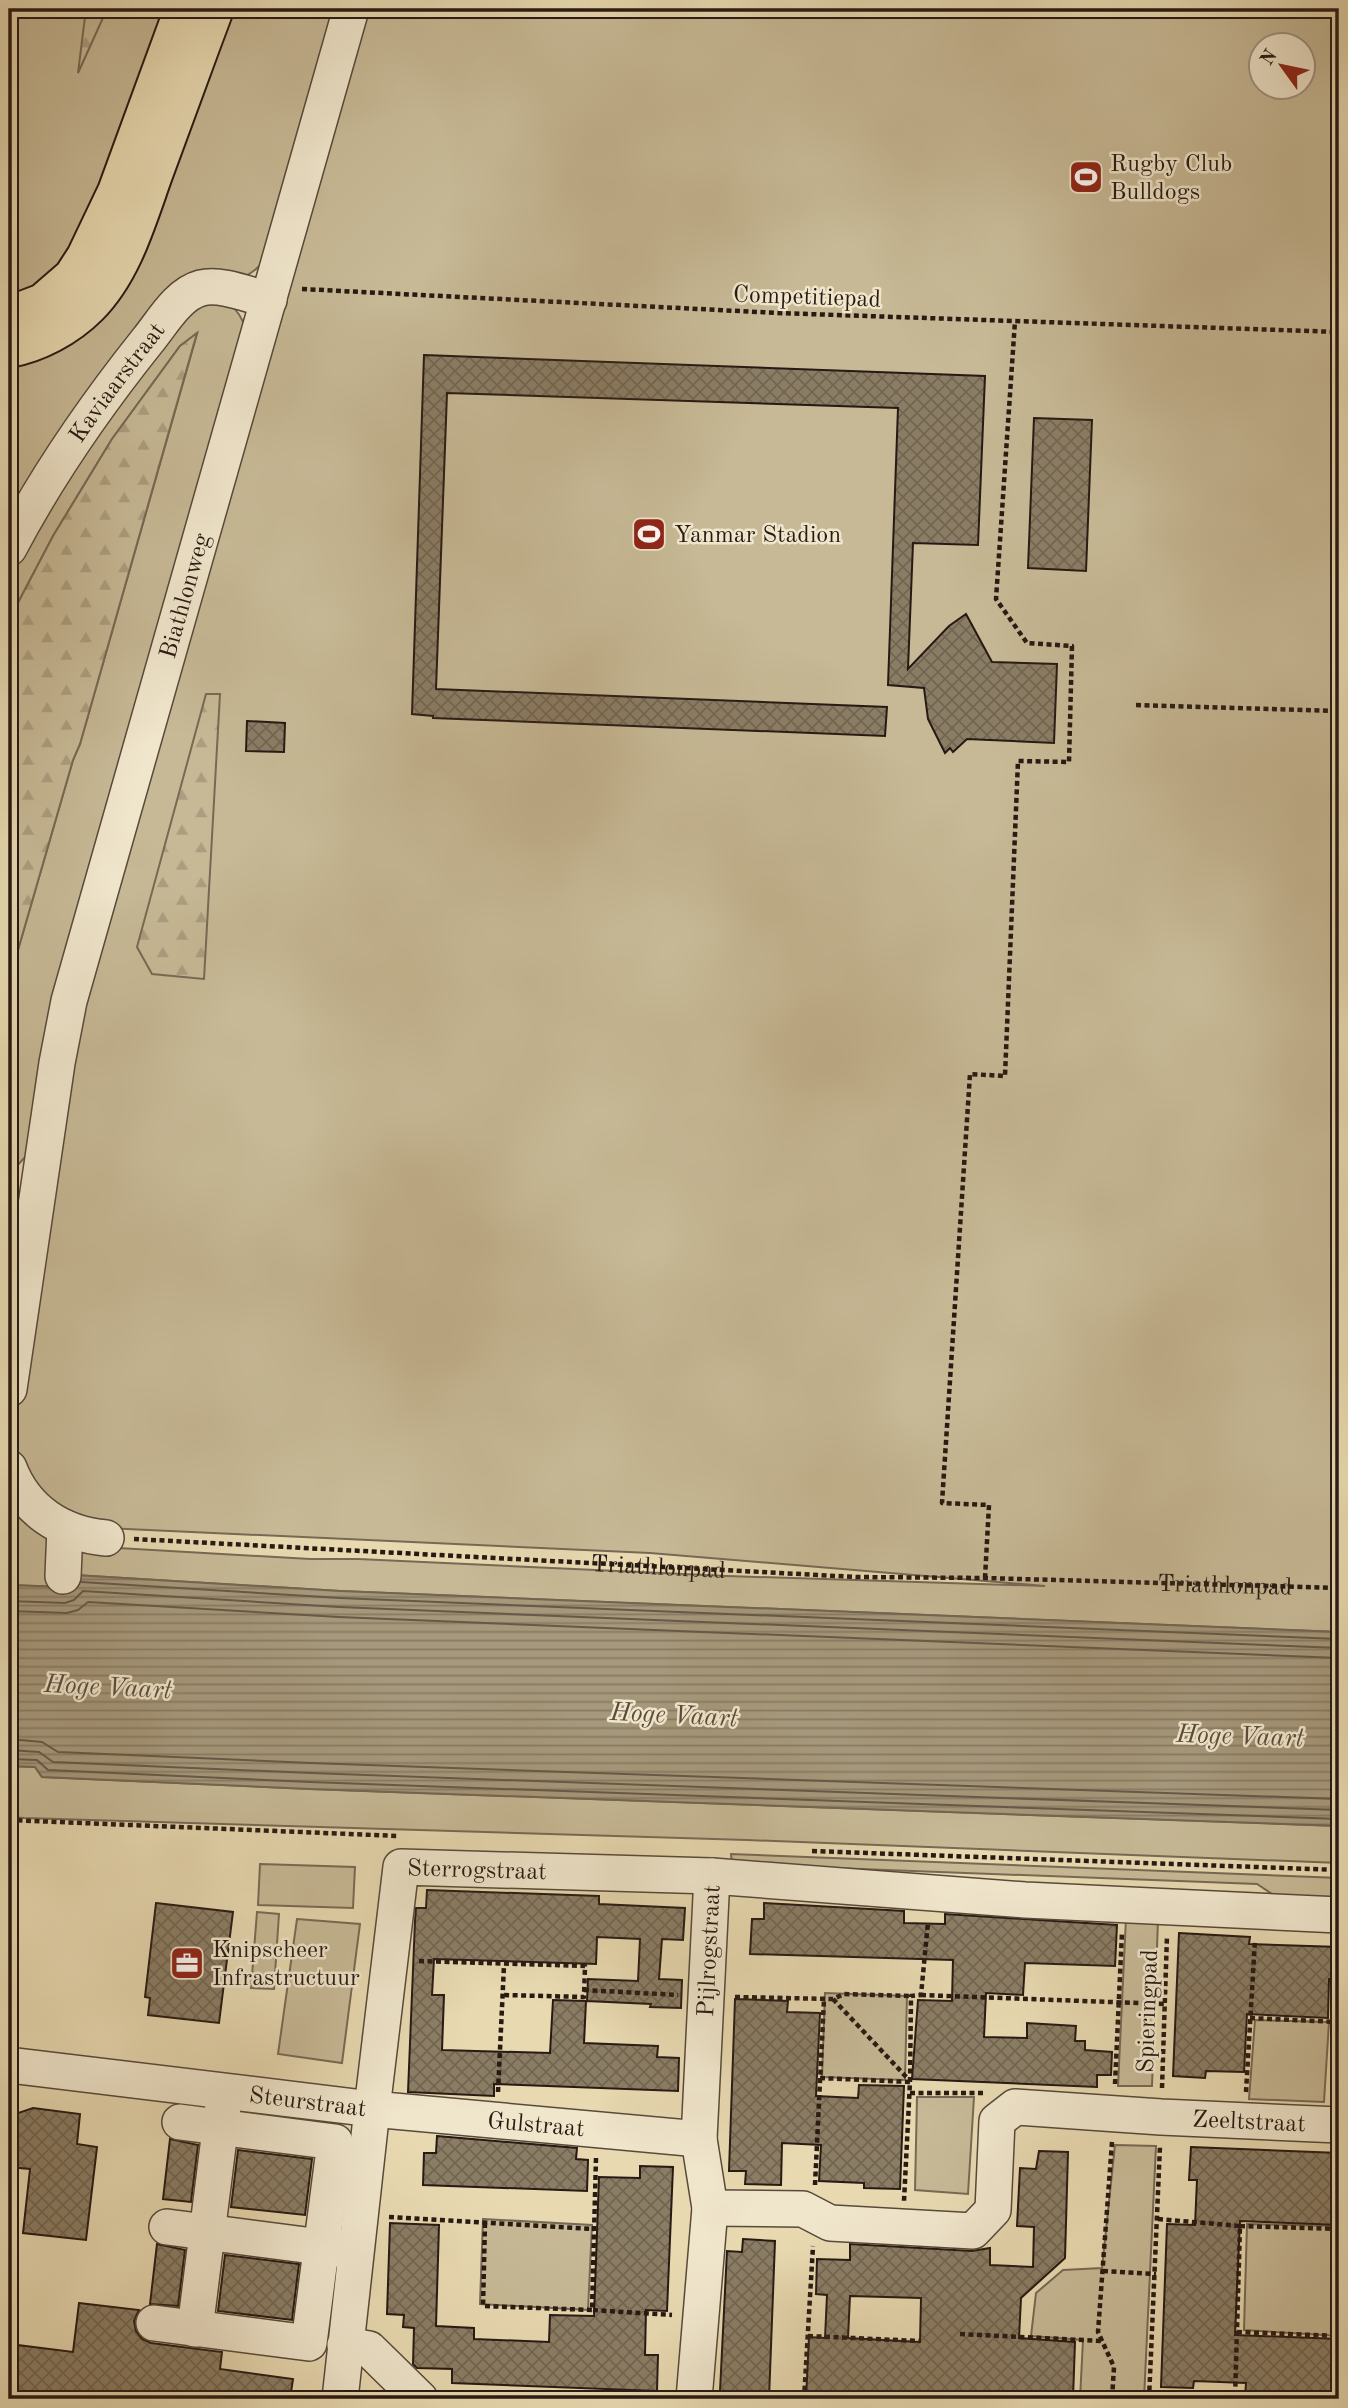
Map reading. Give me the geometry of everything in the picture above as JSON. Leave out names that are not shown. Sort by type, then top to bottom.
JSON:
[{"type":"highway","points":[[9,316],[43,303],[72,277],[86,257],[117,192],[184,9]]},
{"type":"highway","points":[[9,348],[31,342],[71,321],[88,306],[111,275],[135,222],[214,9]]},
{"type":"street","name":"Biathlonweg","points":[[24,1187],[69,1001],[351,9]]},
{"type":"street","name":"Kaviaarstraat","points":[[9,548],[72,442],[125,369],[181,300],[199,288],[271,291]]},
{"type":"street","points":[[9,1389],[24,1187]]},
{"type":"street","points":[[9,1468],[34,1508],[50,1521],[85,1535],[106,1538]]},
{"type":"street","points":[[63,1576],[65,1528]]},
{"type":"street","name":"Sterrogstraat","points":[[372,2109],[401,1867],[712,1876]]},
{"type":"street","name":"Pijlrogstraat","points":[[694,2399],[709,2208],[699,2139],[712,1876],[931,1893],[1339,1915]]},
{"type":"street","name":"Steurstraat","points":[[9,2065],[372,2109],[340,2399]]},
{"type":"street","name":"Steurstraat","points":[[195,2329],[225,2091]]},
{"type":"street","name":"Zeeltstraat","points":[[1009,2112],[1015,2107],[1339,2125]]},
{"type":"street","name":"Gulstraat","points":[[372,2109],[699,2139]]},
{"type":"street","points":[[709,2208],[803,2210],[830,2223],[973,2231],[993,2210],[998,2121],[1009,2112]]},
{"type":"street","name":"Steurstraat","points":[[154,2323],[309,2343],[322,2247],[335,2142],[180,2122]]},
{"type":"street","points":[[167,2227],[356,2252]]},
{"type":"street","points":[[345,2345],[369,2349],[420,2399]]},
{"type":"path","name":"Competitiepad","points":[[271,291],[297,288],[764,312],[1339,332]]},
{"type":"path","points":[[985,1578],[989,1505],[942,1503],[970,1074],[1005,1076],[1017,761],[1069,762],[1072,646],[1027,643],[996,599],[1014,321]]},
{"type":"path","points":[[1136,705],[1339,711]]},
{"type":"path","name":"Triathlonpad","points":[[106,1538],[856,1577],[1339,1588]]},
{"type":"path","points":[[921,1995],[931,1893]]},
{"type":"path","points":[[1112,2399],[1114,2367],[1098,2332],[1114,2114],[1123,1904]]},
{"type":"path","name":"Spieringpad","points":[[1149,2399],[1156,2274],[1168,1906]]},
{"type":"path","points":[[1244,2121],[1257,1911]]},
{"type":"path","points":[[390,1960],[585,1966],[584,1997],[503,1995]]},
{"type":"path","points":[[497,2120],[504,1965]]},
{"type":"path","points":[[584,1990],[824,1999],[833,1999],[844,1994],[921,1995],[1165,2004]]},
{"type":"path","points":[[903,2212],[910,2093],[911,1996]]},
{"type":"path","points":[[804,2399],[824,1999]]},
{"type":"path","points":[[833,1999],[910,2082]]},
{"type":"path","points":[[1250,2018],[1339,2022]]},
{"type":"path","points":[[820,2078],[910,2082]]},
{"type":"path","points":[[910,2093],[995,2093],[1009,2112]]},
{"type":"path","points":[[592,2311],[596,2130]]},
{"type":"path","points":[[360,2215],[594,2229]]},
{"type":"path","points":[[1158,2219],[1240,2226],[1339,2228]]},
{"type":"path","points":[[485,2223],[483,2306],[701,2316]]},
{"type":"path","points":[[1235,2399],[1240,2226]]},
{"type":"path","points":[[1102,2271],[1156,2274]]},
{"type":"path","points":[[1237,2332],[1339,2336]]},
{"type":"path","points":[[960,2334],[1102,2341]]},
{"type":"path","points":[[808,2336],[920,2341]]},
{"type":"green space","points":[[9,9],[176,9],[79,253],[9,308]]},
{"type":"green space","points":[[86,9],[107,9],[78,73]]},
{"type":"green space","points":[[220,9],[339,9],[269,256],[248,275],[208,278],[9,522],[9,357]]},
{"type":"green space","points":[[360,9],[1339,9],[1339,1632],[340,1591],[75,1575],[64,1587],[9,1585],[9,1489],[101,1547],[310,1559],[1045,1586],[650,1553],[84,1527],[25,1480],[13,1446],[16,1399],[70,1032]]},
{"type":"green space","points":[[193,299],[220,302],[232,307],[246,329],[29,1153],[9,1171],[9,981],[197,334],[180,346],[112,439],[53,536],[9,620],[9,561]]},
{"type":"green space","points":[[197,333],[80,744],[73,760],[9,981],[9,620],[53,536],[112,439],[180,346]]},
{"type":"green space","points":[[206,694],[220,694],[204,979],[152,974],[137,947]]},
{"type":"green space","points":[[9,1209],[21,1229],[9,1322]]},
{"type":"green space","points":[[9,1766],[35,1767],[42,1777],[1339,1826],[1339,1863],[747,1840],[9,1817]]},
{"type":"green space","points":[[731,1854],[1339,1878],[1339,1901],[1278,1898],[1257,1884],[732,1864]]},
{"type":"green space","points":[[260,1864],[355,1867],[353,1908],[258,1905]]},
{"type":"green space","points":[[257,1912],[279,1914],[274,1989],[251,1988]]},
{"type":"green space","points":[[1126,1918],[1158,1920],[1152,2086],[1118,2086]]},
{"type":"green space","points":[[297,1919],[360,1924],[342,2063],[278,2054]]},
{"type":"green space","points":[[825,1993],[907,1996],[905,2080],[822,2077]]},
{"type":"green space","points":[[1255,2020],[1329,2022],[1324,2102],[1249,2099]]},
{"type":"green space","points":[[917,2097],[974,2097],[968,2194],[915,2190]]},
{"type":"green space","points":[[1115,2145],[1156,2146],[1144,2399],[1080,2399],[1083,2340],[1031,2336],[1036,2293],[1063,2270],[1102,2268]]},
{"type":"green space","points":[[483,2219],[592,2225],[588,2310],[480,2304]]},
{"type":"green space","points":[[1247,2224],[1339,2226],[1339,2336],[1244,2330]]},
{"type":"water","name":"Hoge Vaart","points":[[74,1575],[340,1591],[1339,1632],[1339,1826],[42,1777],[35,1767],[9,1766],[9,1585],[64,1587]]},
{"type":"building","points":[[424,355],[985,376],[978,545],[913,543],[908,669],[949,626],[966,614],[992,662],[1057,664],[1054,743],[967,739],[953,752],[950,748],[945,753],[928,719],[924,688],[888,685],[898,408],[447,393],[436,689],[887,707],[885,736],[433,718],[412,714]]},
{"type":"building","points":[[1034,418],[1092,420],[1086,571],[1028,568]]},
{"type":"building","points":[[247,721],[285,723],[284,752],[246,751]]},
{"type":"building","points":[[427,1890],[599,1896],[599,1904],[685,1908],[683,1940],[662,1939],[659,1979],[682,1980],[681,2008],[587,2001],[588,1979],[638,1981],[640,1939],[597,1937],[596,1964],[434,1959],[432,1995],[444,1995],[442,2050],[550,2053],[553,2000],[586,2001],[584,2043],[658,2046],[657,2057],[679,2058],[678,2091],[494,2084],[494,2096],[408,2092],[416,1908],[426,1908]]},
{"type":"building","points":[[156,1903],[233,1912],[219,2023],[148,2015],[150,1998],[145,1997]]},
{"type":"building","points":[[764,1903],[904,1911],[904,1923],[945,1924],[945,1914],[1117,1925],[1115,1966],[1025,1963],[1023,1995],[986,1993],[984,2037],[1027,2038],[1027,2023],[1076,2026],[1075,2041],[1085,2041],[1085,2050],[1112,2052],[1111,2075],[1097,2075],[1097,2087],[912,2079],[918,2000],[952,2001],[953,1960],[750,1954],[752,1919],[764,1919]]},
{"type":"building","points":[[1179,1933],[1250,1937],[1249,1944],[1339,1947],[1339,1980],[1329,1979],[1328,2018],[1247,2014],[1244,2072],[1206,2071],[1205,2078],[1173,2076]]},
{"type":"building","points":[[735,1999],[788,2001],[787,2012],[820,2013],[816,2096],[858,2098],[859,2085],[904,2086],[900,2189],[864,2188],[864,2183],[819,2181],[821,2145],[782,2143],[781,2185],[745,2184],[746,2171],[729,2171]]},
{"type":"building","points":[[33,2108],[80,2114],[77,2144],[97,2147],[86,2240],[23,2233],[30,2169],[9,2167],[9,2122],[18,2113]]},
{"type":"building","points":[[437,2136],[577,2148],[576,2159],[588,2160],[587,2191],[423,2185],[424,2153],[436,2153]]},
{"type":"building","points":[[170,2139],[198,2145],[191,2202],[163,2199]]},
{"type":"building","points":[[1191,2147],[1339,2153],[1339,2225],[1240,2221],[1235,2335],[1339,2339],[1339,2399],[1245,2399],[1246,2383],[1194,2381],[1193,2388],[1161,2387],[1167,2224],[1195,2225],[1197,2180],[1189,2180]]},
{"type":"building","points":[[238,2150],[312,2159],[305,2215],[231,2207]]},
{"type":"building","points":[[1039,2151],[1068,2152],[1065,2258],[1021,2298],[1019,2338],[1075,2342],[1073,2399],[806,2399],[809,2337],[825,2338],[827,2295],[816,2294],[817,2259],[850,2260],[850,2244],[972,2251],[990,2248],[990,2265],[1033,2267],[1034,2227],[1017,2226],[1020,2168],[1036,2169]],"holes":[[[850,2296],[921,2298],[920,2342],[848,2338]]]},
{"type":"building","points":[[640,2166],[673,2167],[667,2311],[646,2310],[645,2355],[658,2355],[657,2391],[452,2383],[452,2369],[417,2368],[413,2364],[414,2328],[403,2327],[404,2315],[387,2314],[390,2223],[439,2225],[436,2326],[474,2328],[474,2339],[549,2342],[550,2315],[594,2316],[599,2177],[640,2178]]},
{"type":"building","points":[[743,2239],[775,2241],[769,2399],[737,2399],[737,2391],[720,2391],[727,2251],[742,2252]]},
{"type":"building","points":[[157,2244],[185,2250],[178,2306],[150,2304]]},
{"type":"building","points":[[225,2255],[299,2264],[292,2320],[218,2311]]},
{"type":"building","points":[[79,2303],[139,2310],[134,2321],[136,2331],[142,2339],[151,2343],[222,2352],[220,2369],[293,2379],[290,2399],[82,2399],[9,2390],[9,2344],[73,2352]]},
{"type":"place","name":"Rugby Club Bulldogs","points":[[1086,177]]},
{"type":"place","name":"Yanmar Stadion","points":[[649,534]]},
{"type":"place","name":"Knipscheer Infrastructuur","points":[[187,1963]]}]
